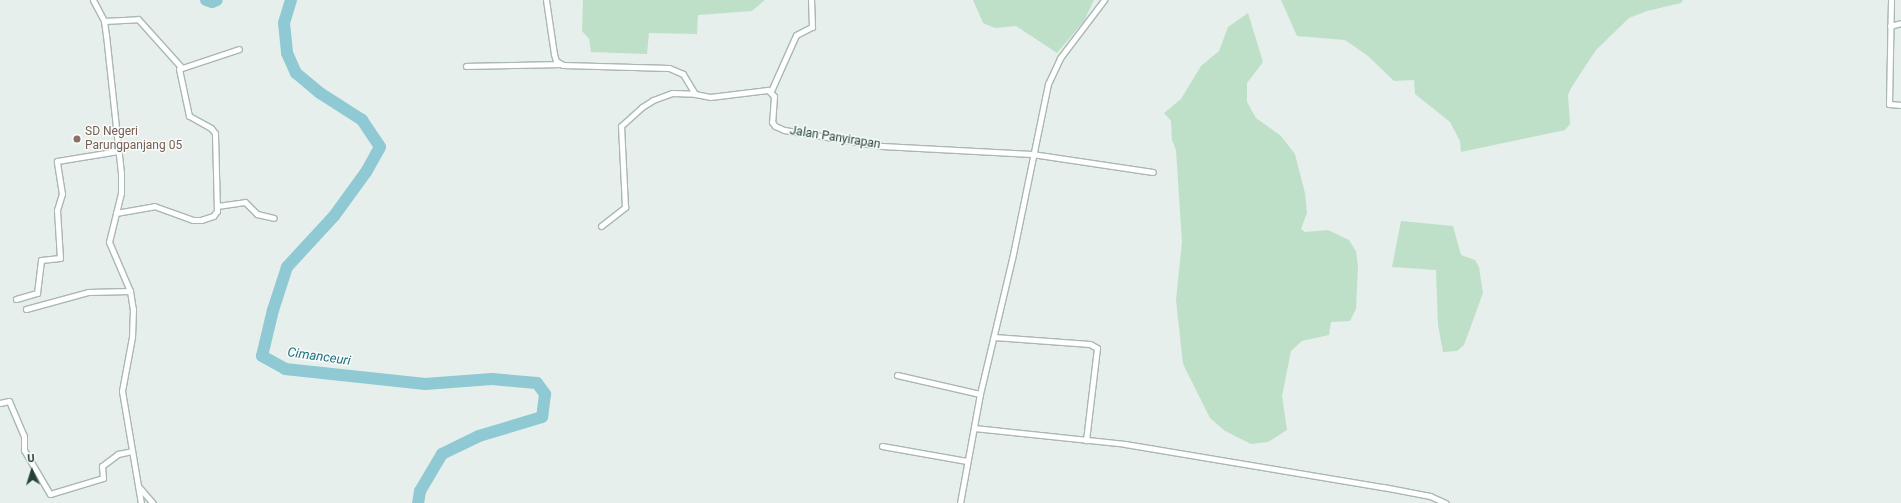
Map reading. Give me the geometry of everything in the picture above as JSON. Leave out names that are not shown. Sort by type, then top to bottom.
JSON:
[{"type":"street","points":[[93,0],[104,21],[122,186],[110,242],[130,291],[133,328],[122,391],[141,503]]},
{"type":"street","points":[[546,0],[556,61],[571,67],[669,68],[683,74],[695,94]]},
{"type":"street","points":[[601,226],[625,207],[621,126],[642,107],[654,100],[672,93],[695,94],[710,97],[771,91],[796,35],[812,27],[811,0]]},
{"type":"street","points":[[960,503],[980,394],[1012,259],[1032,154],[1053,69],[1104,0]]},
{"type":"street","points":[[1891,0],[1890,104],[1901,105]]},
{"type":"street","points":[[104,21],[138,19],[181,67]]},
{"type":"street","points":[[1890,26],[1901,23]]},
{"type":"street","points":[[181,67],[239,49]]},
{"type":"street","points":[[466,66],[561,64]]},
{"type":"street","points":[[116,213],[154,206],[192,220],[201,220],[213,216],[217,206],[215,133],[210,128],[194,120],[187,111],[179,69],[181,67]]},
{"type":"street","name":"Jalan Panyirapan","points":[[771,91],[774,96],[772,122],[775,126],[784,130],[908,149],[1032,154]]},
{"type":"street","points":[[16,299],[37,293],[41,260],[60,258],[57,210],[62,194],[57,161],[118,151]]},
{"type":"street","points":[[1032,154],[1153,172]]},
{"type":"street","points":[[217,206],[245,202],[257,214],[274,218]]},
{"type":"street","points":[[26,309],[88,292],[130,291]]},
{"type":"street","points":[[994,336],[1090,344],[1096,348],[1086,440]]},
{"type":"street","points":[[897,375],[980,394]]},
{"type":"street","points":[[0,403],[8,401],[24,436],[24,450],[50,494],[103,478],[102,466],[118,454],[132,451]]},
{"type":"street","points":[[974,428],[1147,447],[1383,487],[1430,496],[1446,503]]},
{"type":"street","points":[[882,446],[967,462]]},
{"type":"street","points":[[138,486],[153,503]]},
{"type":"green space","points":[[583,0],[765,0],[752,11],[698,15],[697,34],[649,33],[647,54],[591,52],[589,39],[582,31]]},
{"type":"green space","points":[[973,0],[1094,0],[1084,21],[1057,53],[1016,26],[995,28],[983,23]]},
{"type":"green space","points":[[1281,0],[1683,0],[1681,3],[1647,11],[1629,18],[1596,50],[1568,95],[1570,124],[1565,130],[1461,152],[1460,141],[1450,122],[1415,94],[1414,80],[1394,81],[1368,56],[1345,40],[1297,36]]},
{"type":"green space","points":[[1248,13],[1263,62],[1247,83],[1247,102],[1256,118],[1281,136],[1295,154],[1305,193],[1307,213],[1301,229],[1305,232],[1328,230],[1349,240],[1356,251],[1358,267],[1356,309],[1350,321],[1331,322],[1329,335],[1302,341],[1291,351],[1282,396],[1287,430],[1268,442],[1251,444],[1225,431],[1210,418],[1183,364],[1176,300],[1182,242],[1176,150],[1172,140],[1171,121],[1164,113],[1181,99],[1201,66],[1219,51],[1228,27]]},
{"type":"green space","points":[[1401,221],[1453,226],[1461,255],[1475,260],[1479,267],[1483,293],[1464,345],[1457,351],[1443,352],[1438,325],[1436,270],[1392,267]]},
{"type":"waterway","name":"Cimanceuri","points":[[206,0],[212,2],[217,0]]},
{"type":"waterway","name":"Cimanceuri","points":[[291,0],[284,23],[287,53],[296,73],[320,93],[362,120],[380,147],[366,172],[334,216],[287,267],[273,310],[262,356],[285,369],[425,384],[492,379],[537,383],[545,394],[542,417],[479,436],[442,454],[420,491],[418,503]]},
{"type":"place","name":"SD Negeri Parungpanjang 05","points":[[77,139]]}]
